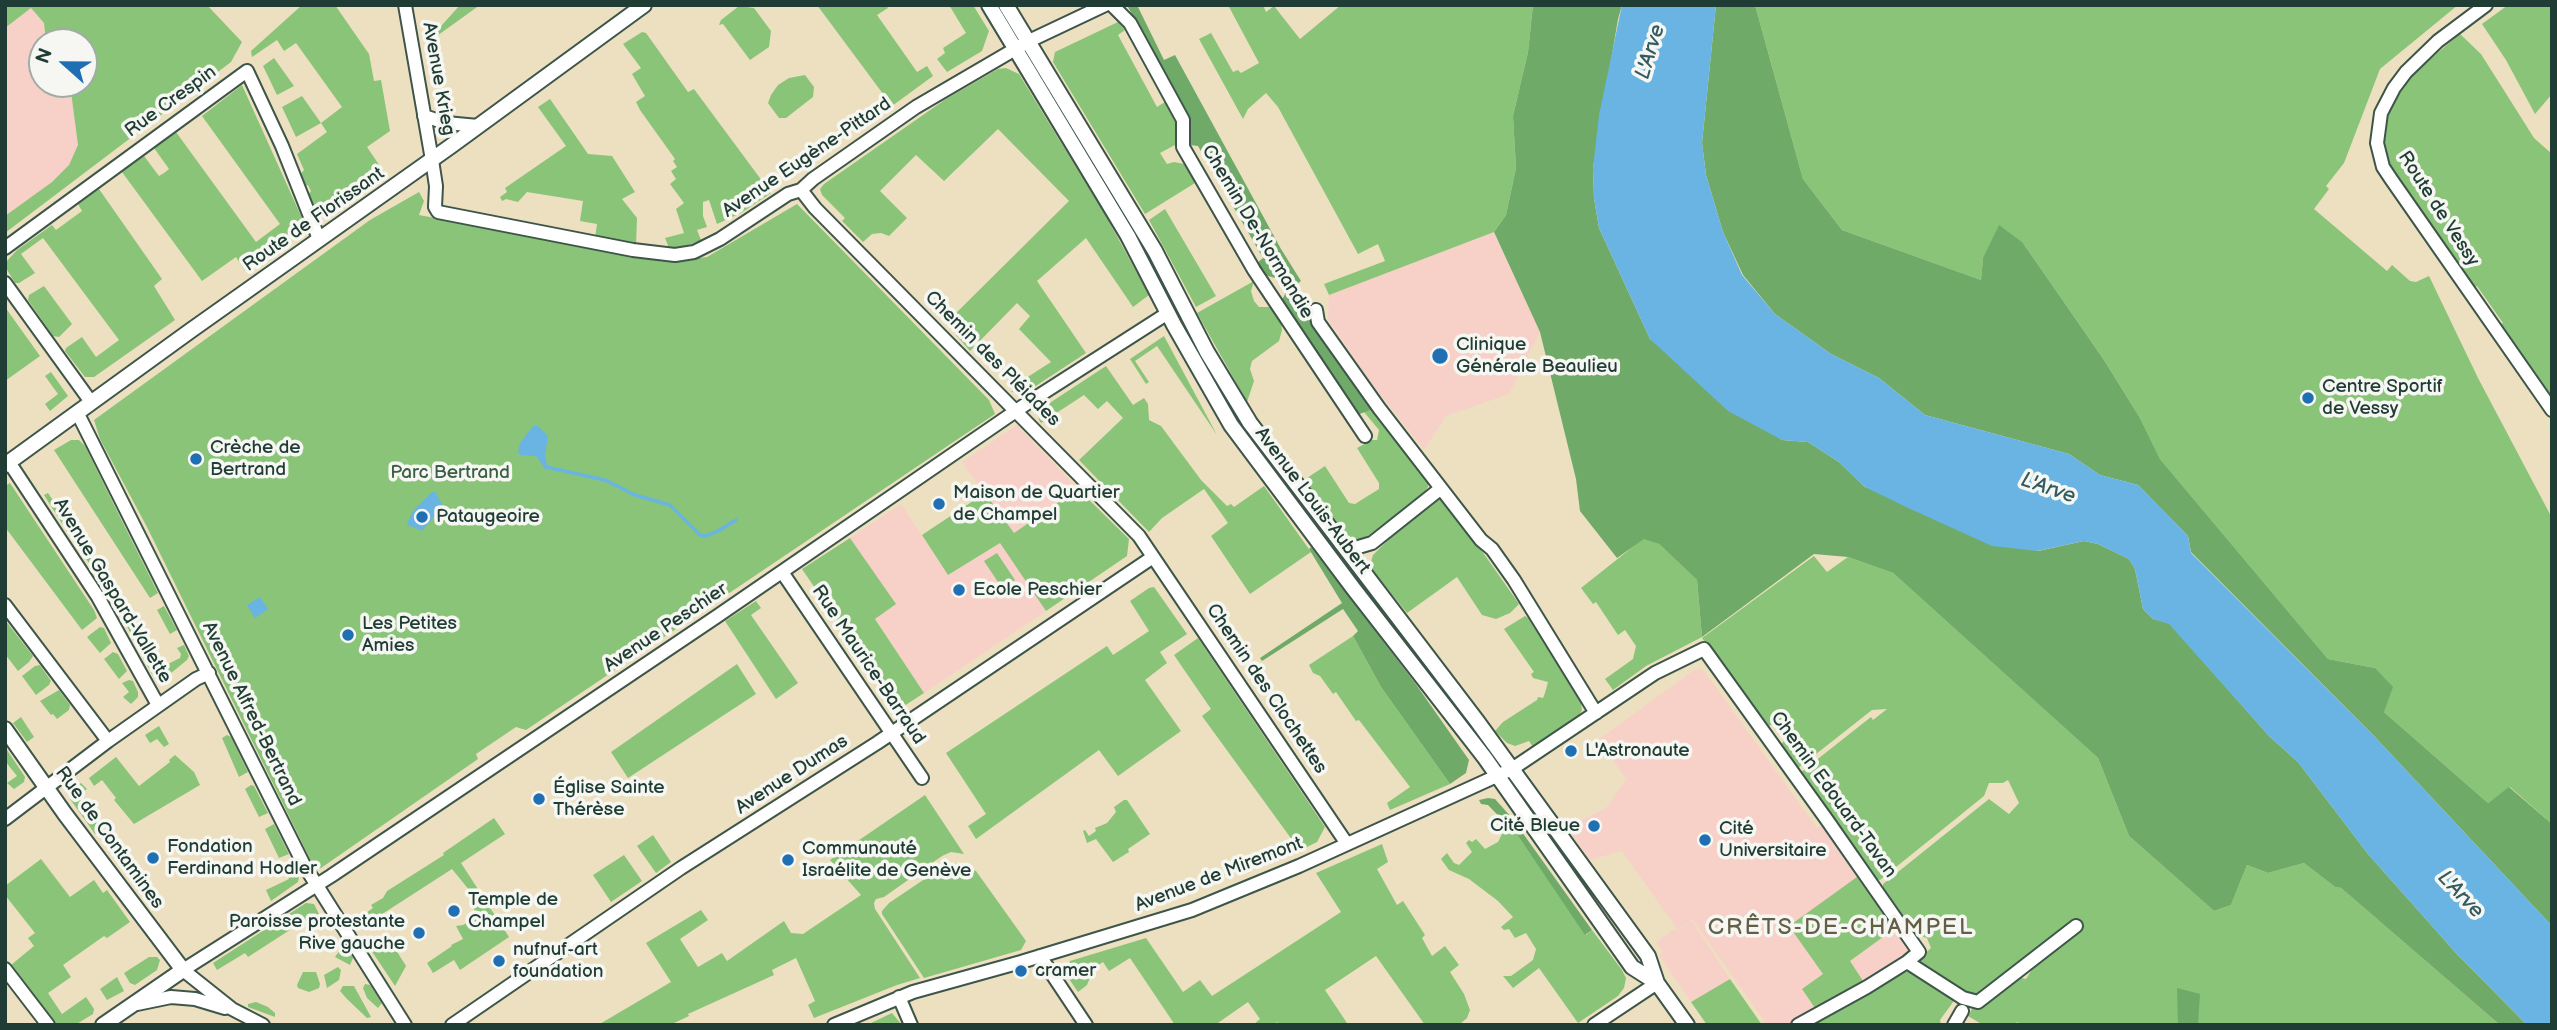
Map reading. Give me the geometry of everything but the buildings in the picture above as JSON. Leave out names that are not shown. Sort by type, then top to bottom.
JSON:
[{"type":"main road","name":"Route de Florissant","points":[[7,464],[644,5]]},
{"type":"main road","name":"Avenue Louis-Aubert","points":[[989,5],[1128,236],[1231,425],[1498,776],[1632,967],[1657,983]]},
{"type":"main road","name":"Avenue Louis-Aubert","points":[[1006,5],[1155,251],[1229,390],[1275,458],[1512,769],[1648,956],[1657,983],[1687,1025]]},
{"type":"main road","name":"Rue de Contamines","points":[[5,729],[183,970]]},
{"type":"main road","points":[[103,1025],[183,970]]},
{"type":"street","name":"Avenue Krieg","points":[[405,5],[432,160]]},
{"type":"street","name":"Avenue Eugène-Pittard","points":[[432,160],[436,186],[435,207],[438,212],[660,254],[694,252],[720,239],[788,194],[801,190],[813,178],[916,107],[1029,41],[1105,5]]},
{"type":"street","name":"Chemin De-Normandie","points":[[1112,5],[1130,23],[1183,120],[1183,147],[1254,270],[1365,436]]},
{"type":"street","name":"Route de Vessy","points":[[2486,5],[2438,41],[2406,72],[2381,113],[2377,143],[2383,167],[2390,179],[2552,410]]},
{"type":"street","name":"Rue Crespin","points":[[5,248],[247,71],[282,146],[319,239]]},
{"type":"street","points":[[424,116],[446,123],[478,126]]},
{"type":"street","name":"Chemin des Pléiades","points":[[801,190],[815,208],[1128,524],[1153,557]]},
{"type":"street","points":[[5,283],[91,402]]},
{"type":"street","points":[[1316,310],[1318,322],[1379,408],[1514,580],[1596,713]]},
{"type":"street","name":"Avenue Peschier","points":[[183,970],[316,885],[1016,412],[1168,313]]},
{"type":"street","name":"Avenue Alfred-Bertrand","points":[[78,412],[316,885],[405,1025]]},
{"type":"street","name":"Avenue Gaspard-Vallette","points":[[7,464],[98,597],[159,705]]},
{"type":"street","points":[[1363,572],[1364,559],[1373,543],[1440,489]]},
{"type":"street","points":[[1341,544],[1355,548],[1373,543]]},
{"type":"street","name":"Avenue Dumas","points":[[452,1025],[702,855],[890,734],[1153,557]]},
{"type":"street","name":"Chemin des Clochettes","points":[[1153,557],[1347,844]]},
{"type":"street","name":"Rue Maurice-Barraud","points":[[782,572],[922,778]]},
{"type":"street","points":[[5,605],[108,741]]},
{"type":"street","name":"Chemin Edouard-Tavan","points":[[1596,713],[1655,673],[1704,649],[1917,946],[1919,952],[1907,962]]},
{"type":"street","points":[[5,819],[108,741],[209,673]]},
{"type":"street","name":"Avenue de Miremont","points":[[834,1025],[898,997],[1200,907],[1498,776],[1596,713]]},
{"type":"street","points":[[1798,1025],[1907,962],[1963,998],[1978,1002],[2076,926]]},
{"type":"street","points":[[1041,956],[1086,1025]]},
{"type":"street","points":[[5,969],[48,1025]]},
{"type":"street","points":[[183,970],[232,1009],[263,1025]]},
{"type":"street","points":[[1594,1025],[1657,983]]},
{"type":"street","points":[[128,1007],[163,997],[195,999],[232,1009]]},
{"type":"street","points":[[898,997],[911,1025]]},
{"type":"street","points":[[1954,1025],[1962,1011]]},
{"type":"shaded area","points":[[31,8],[44,23],[45,28],[28,28],[28,98],[72,98],[79,145],[69,165],[52,182],[5,216],[5,28]]},
{"type":"shaded area","name":"Clinique Générale Beaulieu","points":[[1494,232],[1540,332],[1509,394],[1446,416],[1424,450],[1369,380],[1328,319],[1329,295]]},
{"type":"shaded area","points":[[1017,425],[1078,489],[1013,533],[962,462]]},
{"type":"shaded area","name":"Ecole Peschier","points":[[901,504],[948,575],[1000,542],[1046,611],[924,693],[875,618],[895,604],[850,538]]},
{"type":"shaded area","name":"Cité Universitaire","points":[[1694,670],[1705,672],[1817,828],[1824,824],[1914,953],[1790,1025],[1767,1025],[1693,920],[1678,930],[1622,851],[1589,860],[1568,828],[1607,807],[1626,779],[1598,740]]},
{"type":"shaded area","points":[[1692,921],[1730,979],[1691,1002],[1659,955],[1663,952],[1656,942]]},
{"type":"green space","points":[[5,5],[207,5],[242,42],[231,62],[5,233],[5,216],[52,182],[69,165],[78,145],[72,98],[98,98],[98,28],[45,28],[44,23],[31,8],[5,28]]},
{"type":"green space","points":[[302,5],[335,5],[369,54],[374,81],[381,80],[390,131],[367,147],[384,172],[319,219],[316,219],[307,197],[311,191],[308,185],[305,186],[300,175],[304,170],[297,154],[327,132],[321,123],[342,107],[296,43],[284,51],[277,40],[252,57],[251,51]]},
{"type":"green space","points":[[460,5],[480,5],[434,38],[433,35]]},
{"type":"green space","points":[[817,5],[886,5],[888,8],[877,15],[917,72],[927,66],[933,76],[892,106]]},
{"type":"green space","points":[[949,5],[973,5],[989,31],[982,51],[947,72],[937,59],[945,53],[943,48],[966,33]]},
{"type":"green space","points":[[1137,5],[1164,60],[1175,55],[1301,281],[1290,289],[1373,409],[1357,415],[1281,302],[1286,292],[1278,279],[1265,275],[1257,263],[1263,258],[1198,146],[1190,145],[1190,119],[1128,7]]},
{"type":"green space","points":[[1228,5],[1263,5],[1266,12],[1274,6],[1300,39],[1341,5],[1533,5],[1528,52],[1513,116],[1516,168],[1506,215],[1494,232],[1329,295],[1324,284],[1385,261],[1378,244],[1358,254],[1278,107],[1266,93],[1248,109],[1243,119],[1199,39],[1211,33],[1233,72],[1238,70],[1241,73],[1259,63]]},
{"type":"green space","points":[[1533,5],[1622,5],[1593,168],[1594,198],[1599,228],[1650,339],[1782,440],[1808,442],[1839,462],[1865,487],[2038,551],[2084,541],[2098,544],[2129,559],[2135,569],[2143,609],[2153,619],[2169,623],[2269,736],[2298,762],[2368,854],[2456,953],[2527,1025],[2500,1025],[2341,888],[2335,887],[2304,863],[2268,873],[2247,865],[2231,905],[2214,911],[2129,836],[2098,758],[1893,573],[1848,557],[1814,554],[1702,637],[1697,580],[1659,544],[1644,539],[1617,558],[1580,511],[1576,479],[1540,332],[1494,232],[1506,215],[1516,168],[1513,116],[1528,52]]},
{"type":"green space","points":[[1716,5],[1755,5],[1803,179],[1842,230],[1981,280],[1983,258],[1999,225],[2023,243],[2104,360],[2140,418],[2160,459],[2328,659],[2375,668],[2393,687],[2384,712],[2488,803],[2509,787],[2552,824],[2552,926],[2375,737],[2191,552],[2188,536],[2138,485],[2100,475],[2069,454],[1925,415],[1879,378],[1831,354],[1775,314],[1743,275],[1723,232],[1706,175],[1702,143]]},
{"type":"green space","name":"Centre Sportif de Vessy","points":[[1755,5],[2458,5],[2380,69],[2344,163],[2326,186],[2329,189],[2314,209],[2387,271],[2392,265],[2410,281],[2416,282],[2429,276],[2478,378],[2552,518],[2552,824],[2510,787],[2488,803],[2384,712],[2375,668],[2328,659],[2160,459],[2140,418],[2104,360],[2023,243],[1983,258],[1981,280],[1842,230],[1803,179]]},
{"type":"green space","points":[[2508,5],[2552,5],[2552,94],[2535,114],[2506,60],[2482,24]]},
{"type":"green space","points":[[739,6],[754,8],[771,31],[769,47],[750,60],[723,24],[719,25],[721,20]]},
{"type":"green space","points":[[1118,22],[1125,30],[1118,35],[1157,107],[1165,102],[1176,123],[1175,145],[1160,153],[1167,164],[1184,164],[1195,183],[1145,214],[1053,62],[1055,52]]},
{"type":"green space","points":[[642,32],[646,33],[688,92],[694,89],[771,193],[741,213],[717,224],[709,200],[703,202],[703,216],[707,227],[697,230],[701,240],[686,246],[669,248],[665,238],[684,233],[676,209],[684,203],[670,184],[676,179],[671,171],[677,167],[673,161],[675,159],[636,102],[645,96],[632,74],[641,68],[623,44]]},
{"type":"green space","points":[[2460,34],[2481,54],[2534,138],[2552,154],[2552,399],[2499,325],[2503,323],[2477,286],[2473,288],[2390,167],[2385,149],[2385,125],[2394,101],[2416,71]]},
{"type":"green space","points":[[274,58],[294,86],[277,95],[263,66]]},
{"type":"green space","points":[[1006,68],[1019,74],[1107,218],[1149,295],[1133,307],[1086,238],[1037,281],[1086,353],[1025,393],[1011,392],[1023,380],[1051,362],[1019,329],[1030,316],[1017,303],[970,351],[956,335],[963,327],[952,317],[1069,201],[998,129],[944,181],[916,155],[880,191],[907,218],[889,236],[872,234],[863,242],[842,221],[845,218],[822,195],[820,189],[946,99],[998,69]]},
{"type":"green space","points":[[805,75],[814,87],[813,97],[786,118],[779,118],[768,103],[771,95],[778,85],[789,78]]},
{"type":"green space","points":[[242,85],[306,227],[245,271],[236,257],[202,281],[122,172],[144,156],[159,176],[164,173],[169,169],[154,148],[176,132],[256,242],[280,224],[202,116]]},
{"type":"green space","points":[[302,96],[321,123],[296,137],[282,107]]},
{"type":"green space","points":[[550,99],[588,154],[612,156],[635,192],[622,199],[637,218],[636,246],[595,238],[597,224],[580,221],[583,201],[527,192],[518,202],[506,199],[502,201],[500,197],[507,192],[505,188],[566,146],[538,107]]},
{"type":"green space","points":[[99,189],[162,279],[154,286],[175,320],[94,377],[85,377],[65,351],[66,348],[82,337],[96,357],[119,340],[43,238],[21,254],[35,273],[15,283],[6,268],[6,262],[17,250],[52,225],[56,230],[82,211],[78,204]]},
{"type":"green space","name":"Parc Bertrand","points":[[419,192],[424,201],[419,215],[667,262],[707,257],[797,204],[989,400],[995,414],[526,730],[516,727],[476,754],[478,759],[321,868],[317,868],[313,865],[148,529],[100,439],[94,420],[370,220]]},
{"type":"green space","points":[[1165,209],[1216,296],[1196,307],[1149,220]]},
{"type":"green space","points":[[1254,281],[1251,291],[1254,301],[1259,307],[1272,307],[1281,322],[1282,330],[1279,341],[1252,361],[1250,369],[1254,381],[1247,402],[1197,313]]},
{"type":"green space","points":[[44,286],[72,324],[59,337],[53,336],[28,300],[29,295]]},
{"type":"green space","points":[[5,307],[40,356],[5,381]]},
{"type":"green space","points":[[1164,336],[1217,435],[1157,346],[1135,361],[1149,382],[1146,384],[1130,359]]},
{"type":"green space","points":[[1106,366],[1133,405],[1144,398],[1148,404],[1149,420],[1161,426],[1201,480],[1227,506],[1231,504],[1234,507],[1264,486],[1311,552],[1250,594],[1211,536],[1228,523],[1204,489],[1162,518],[1149,532],[1079,460],[1123,418],[1107,401],[1098,409],[1084,395],[1041,423],[1039,420],[1038,413],[1042,408]]},
{"type":"green space","points":[[51,372],[68,396],[50,411],[45,404],[58,394],[45,376]]},
{"type":"green space","points":[[1373,409],[1428,481],[1428,487],[1424,494],[1361,541],[1347,536],[1304,480],[1325,466],[1349,503],[1355,504],[1379,489],[1379,483],[1357,448],[1377,440],[1379,430],[1364,412]]},
{"type":"green space","points":[[71,440],[79,440],[85,446],[158,593],[150,598],[54,450]]},
{"type":"green space","points":[[10,483],[94,610],[97,618],[82,630],[5,527],[5,486]]},
{"type":"green space","points":[[1078,489],[1129,539],[1127,556],[1046,611],[1000,543],[948,575],[922,535],[985,493],[1014,533]]},
{"type":"green space","points":[[48,493],[73,530],[68,533],[44,495]]},
{"type":"green space","points":[[1441,498],[1519,604],[1510,613],[1496,619],[1482,615],[1457,577],[1407,613],[1374,572],[1370,565],[1373,555],[1391,537]]},
{"type":"green space","points":[[76,535],[100,571],[96,574],[72,537]]},
{"type":"green space","points":[[850,538],[896,604],[875,619],[924,693],[898,710],[802,569]]},
{"type":"green space","points":[[1644,538],[1659,544],[1697,580],[1702,637],[1646,666],[1613,690],[1605,679],[1633,659],[1636,646],[1625,630],[1618,635],[1596,602],[1593,604],[1581,588]]},
{"type":"green space","points":[[1311,547],[1415,683],[1469,760],[1466,773],[1450,784],[1381,687],[1353,636],[1358,631],[1343,609],[1262,661],[1260,658],[1342,603],[1309,549]]},
{"type":"green space","points":[[997,553],[1015,580],[1002,588],[984,561]]},
{"type":"green space","points":[[1814,556],[1827,572],[1848,557],[1893,573],[2098,758],[2129,836],[2214,911],[2231,905],[2247,865],[2268,873],[2304,863],[2335,887],[2341,888],[2500,1025],[2022,1025],[2017,1022],[2015,1025],[1983,1025],[1968,1016],[1973,1007],[1977,1009],[2017,977],[2026,979],[2031,971],[2030,967],[1985,994],[1971,997],[1922,967],[1919,959],[1931,948],[1927,938],[1915,934],[1883,889],[1883,884],[1989,799],[2009,814],[2019,803],[2008,780],[2003,783],[1989,783],[1984,796],[1880,880],[1876,879],[1800,773],[1871,717],[1873,720],[1887,709],[1872,710],[1797,769],[1780,746],[1786,738],[1775,724],[1768,726],[1702,638]]},
{"type":"green space","points":[[104,576],[158,669],[180,658],[181,654],[177,648],[184,645],[189,656],[187,660],[165,678],[153,676],[111,596],[99,579]]},
{"type":"green space","points":[[1154,587],[1187,634],[1160,652],[1167,663],[1145,680],[1181,731],[1118,776],[1099,750],[976,839],[968,826],[986,814],[946,753],[1107,646],[1113,655],[1149,631],[1130,601]]},
{"type":"green space","points":[[756,601],[761,608],[751,615],[798,683],[776,699],[725,621]]},
{"type":"green space","points":[[164,606],[177,630],[170,634],[157,610]]},
{"type":"green space","points":[[1525,616],[1581,703],[1582,710],[1579,716],[1533,747],[1529,741],[1515,746],[1507,743],[1495,731],[1538,697],[1543,698],[1548,682],[1533,678],[1531,674],[1534,672],[1504,629]]},
{"type":"green space","points":[[5,620],[33,656],[18,671],[5,654]]},
{"type":"green space","points":[[100,627],[104,628],[111,643],[100,653],[87,637]]},
{"type":"green space","points":[[1353,636],[1381,687],[1450,784],[1390,810],[1387,803],[1410,787],[1336,692],[1333,694],[1309,665]]},
{"type":"green space","points":[[1198,638],[1325,827],[1317,842],[1297,852],[1298,848],[1202,716],[1211,709],[1174,655]]},
{"type":"green space","points":[[113,652],[118,654],[127,671],[119,679],[104,659]]},
{"type":"green space","points":[[737,664],[756,694],[628,778],[611,752]]},
{"type":"green space","points":[[40,665],[51,681],[36,695],[22,676]]},
{"type":"green space","points":[[133,681],[138,692],[138,697],[131,704],[123,697],[129,692],[122,683]]},
{"type":"green space","points":[[59,690],[70,705],[69,710],[57,719],[40,701]]},
{"type":"green space","points":[[21,717],[34,737],[27,742],[13,723]]},
{"type":"green space","points":[[159,726],[169,744],[164,747],[157,739],[150,743],[145,735]]},
{"type":"green space","points":[[227,735],[231,737],[248,772],[239,777],[222,738]]},
{"type":"green space","points":[[5,747],[25,777],[24,782],[14,789],[7,783],[17,776],[5,761]]},
{"type":"green space","points":[[175,755],[194,772],[200,785],[134,824],[102,780],[94,786],[89,778],[116,757],[139,786]]},
{"type":"green space","points":[[81,783],[87,789],[78,796],[103,830],[97,834],[70,799],[73,789]]},
{"type":"green space","points":[[251,785],[268,813],[259,817],[245,789]]},
{"type":"green space","points":[[925,795],[964,854],[951,852],[942,856],[884,897],[876,899],[874,903],[875,909],[920,978],[814,1018],[808,1005],[815,1001],[796,958],[772,970],[774,975],[688,1014],[689,1016],[670,1025],[598,1025],[671,982],[646,943],[701,910],[708,920],[680,939],[698,967],[722,953],[727,961],[784,921],[791,933],[803,934],[861,895],[830,860]]},
{"type":"green space","points":[[1495,799],[1512,818],[1592,930],[1585,935],[1518,836],[1488,805],[1481,804],[1479,800]]},
{"type":"green space","points":[[1127,800],[1150,834],[1113,862],[1096,839],[1087,843],[1083,831],[1089,836],[1096,831],[1095,828],[1107,823],[1116,812],[1114,807]]},
{"type":"green space","points":[[494,818],[505,834],[461,863],[509,937],[460,970],[454,960],[433,973],[427,963],[463,939],[456,926],[472,920],[474,907],[479,902],[452,869],[359,929],[354,921],[373,908],[371,905],[383,898],[387,891],[444,855],[443,853]]},
{"type":"green space","points":[[1502,820],[1518,836],[1586,935],[1592,930],[1626,978],[1624,988],[1618,996],[1578,1023],[1539,968],[1513,988],[1503,976],[1511,976],[1533,960],[1536,949],[1526,933],[1515,938],[1509,929],[1504,930],[1501,927],[1513,917],[1498,901],[1469,879],[1449,870],[1441,859],[1447,853],[1454,863],[1459,865],[1472,852],[1466,843],[1469,840],[1472,842],[1476,839],[1485,849],[1498,842],[1503,832]]},
{"type":"green space","points":[[274,824],[289,854],[279,858],[265,829]]},
{"type":"green space","points":[[653,835],[671,862],[656,873],[637,846]]},
{"type":"green space","points":[[1382,844],[1388,862],[1377,869],[1397,905],[1403,901],[1425,935],[1422,938],[1432,956],[1445,946],[1459,965],[1450,972],[1464,994],[1470,1010],[1467,1018],[1460,1024],[1425,1025],[1376,956],[1325,990],[1347,1023],[1344,1025],[1279,1025],[1277,1022],[1273,1025],[1253,1025],[1260,1019],[1248,1002],[1215,1025],[1175,1025],[1130,958],[1109,971],[1103,962],[1094,968],[1087,985],[1078,992],[1065,973],[1070,961],[1146,938],[1183,992],[1200,980],[1212,996],[1341,912],[1316,873]]},
{"type":"green space","points":[[624,855],[642,881],[611,902],[593,875]]},
{"type":"green space","points":[[41,859],[70,897],[94,880],[103,893],[107,890],[130,922],[107,938],[104,936],[63,965],[71,977],[48,993],[62,1014],[86,997],[94,1009],[93,1014],[75,1025],[57,1025],[11,965],[34,946],[28,938],[35,933],[5,895],[5,886]]},
{"type":"green space","points":[[959,863],[976,871],[1026,941],[1021,950],[924,978],[882,911],[889,903],[944,866]]},
{"type":"green space","points":[[293,869],[299,877],[298,882],[271,901],[266,890],[289,879],[286,873]]},
{"type":"green space","points":[[1857,877],[1894,929],[1850,961],[1863,981],[1817,1011],[1802,989],[1823,974],[1789,926]]},
{"type":"green space","points":[[306,903],[314,904],[319,914],[313,915],[248,957],[245,953],[217,970],[213,963]]},
{"type":"green space","points":[[372,941],[391,942],[406,966],[395,986],[367,944]]},
{"type":"green space","points":[[342,947],[347,947],[353,958],[350,965],[335,957]]},
{"type":"green space","points":[[149,957],[157,957],[160,960],[157,970],[135,985],[130,983],[124,973]]},
{"type":"green space","points":[[338,967],[341,970],[339,980],[327,988],[324,975]]},
{"type":"green space","points":[[1910,971],[1956,998],[1940,1020],[1941,1025],[1809,1025],[1871,993],[1900,974]]},
{"type":"green space","points":[[303,972],[316,972],[319,988],[309,992],[298,988]]},
{"type":"green space","points":[[117,977],[124,991],[107,1000],[100,989]]},
{"type":"green space","points":[[1730,979],[1762,1025],[1707,1025],[1691,1002]]},
{"type":"green space","points":[[365,984],[370,985],[382,1003],[378,1008],[367,998],[363,988]]},
{"type":"green space","points":[[343,986],[354,986],[371,1017],[367,1018],[347,999],[340,991]]},
{"type":"green space","points":[[2177,988],[2200,994],[2198,1025],[2178,1025]]},
{"type":"green space","points":[[256,1002],[268,1007],[275,1013],[275,1017],[248,1007],[248,1004]]},
{"type":"green space","points":[[892,1013],[902,1025],[869,1024]]},
{"type":"water","name":"L'Arve","points":[[1622,5],[1716,5],[1702,143],[1706,175],[1723,232],[1742,275],[1775,314],[1831,354],[1879,378],[1925,415],[2069,454],[2100,475],[2138,485],[2188,536],[2191,553],[2375,737],[2552,926],[2552,1025],[2527,1025],[2456,953],[2368,854],[2298,762],[2269,736],[2169,624],[2153,619],[2143,609],[2135,569],[2129,559],[2098,544],[2084,541],[2037,551],[1992,546],[1906,507],[1865,487],[1839,462],[1808,442],[1782,440],[1728,411],[1650,339],[1599,228],[1594,198],[1593,168],[1599,115]]},
{"type":"water","points":[[533,426],[538,426],[548,436],[545,469],[536,456],[518,453],[520,443]]},
{"type":"water","name":"Pataugeoire","points":[[435,492],[443,506],[422,531],[408,525],[413,511]]},
{"type":"water","points":[[260,597],[268,609],[255,618],[247,605]]},
{"type":"waterway","points":[[546,467],[605,480],[635,495],[670,505],[700,535],[706,536],[736,520]]},
{"type":"place","name":"Clinique Générale Beaulieu","points":[[1440,356]]},
{"type":"place","name":"Centre Sportif de Vessy","points":[[2308,398]]},
{"type":"place","name":"Crèche de Bertrand","points":[[196,459]]},
{"type":"place","name":"Maison de Quartier de Champel","points":[[939,504]]},
{"type":"place","name":"Pataugeoire","points":[[422,517]]},
{"type":"place","name":"Ecole Peschier","points":[[959,590]]},
{"type":"place","name":"Les Petites Amies","points":[[348,635]]},
{"type":"place","name":"L'Astronaute","points":[[1571,751]]},
{"type":"place","name":"Église Sainte Thérèse","points":[[539,799]]},
{"type":"place","name":"Cité Bleue","points":[[1594,826]]},
{"type":"place","name":"Cité Universitaire","points":[[1705,840]]},
{"type":"place","name":"Fondation Ferdinand Hodler","points":[[153,858]]},
{"type":"place","name":"Communauté Israélite de Genève","points":[[788,860]]},
{"type":"place","name":"Temple de Champel","points":[[454,911]]},
{"type":"place","name":"Paroisse protestante Rive gauche","points":[[419,933]]},
{"type":"place","name":"nufnuf-art foundation","points":[[499,961]]},
{"type":"place","name":"cramer","points":[[1021,971]]},
{"type":"district","name":"CRÊTS-DE-CHAMPEL","points":[[1841,928]]}]
